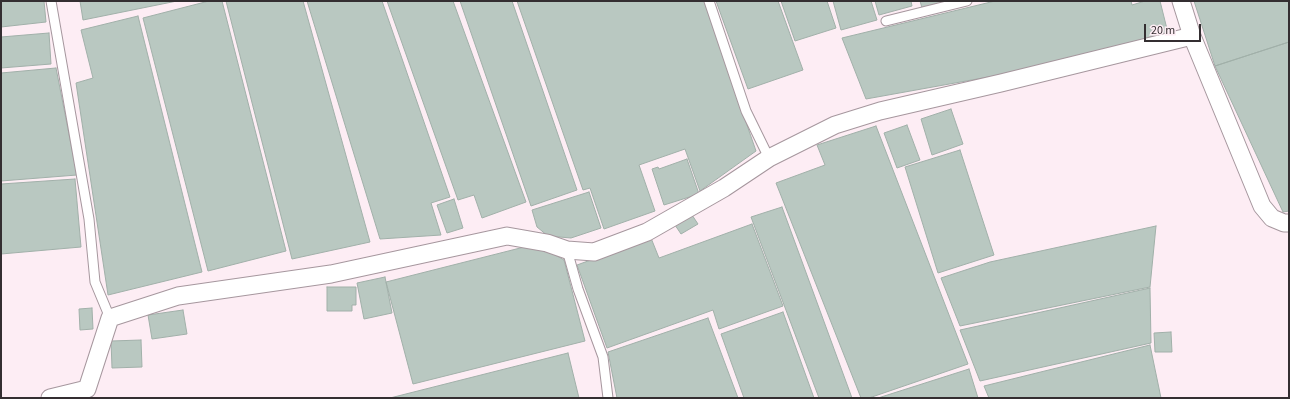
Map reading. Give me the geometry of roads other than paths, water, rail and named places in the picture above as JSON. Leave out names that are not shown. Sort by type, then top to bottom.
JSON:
[{"type":"street","points":[[1181,1],[1192,36],[1262,206],[1272,218],[1284,223],[1289,223]]},
{"type":"street","points":[[50,398],[87,389],[110,318],[178,296],[331,274],[507,236],[547,243],[567,250],[594,252],[647,232],[724,188],[769,158],[835,125],[880,111],[1192,36]]},
{"type":"lane","points":[[50,1],[89,219],[95,282],[110,318]]},
{"type":"lane","points":[[709,1],[746,111],[769,158]]},
{"type":"lane","points":[[886,21],[967,1]]},
{"type":"lane","points":[[567,250],[578,289],[603,357],[608,398]]}]
